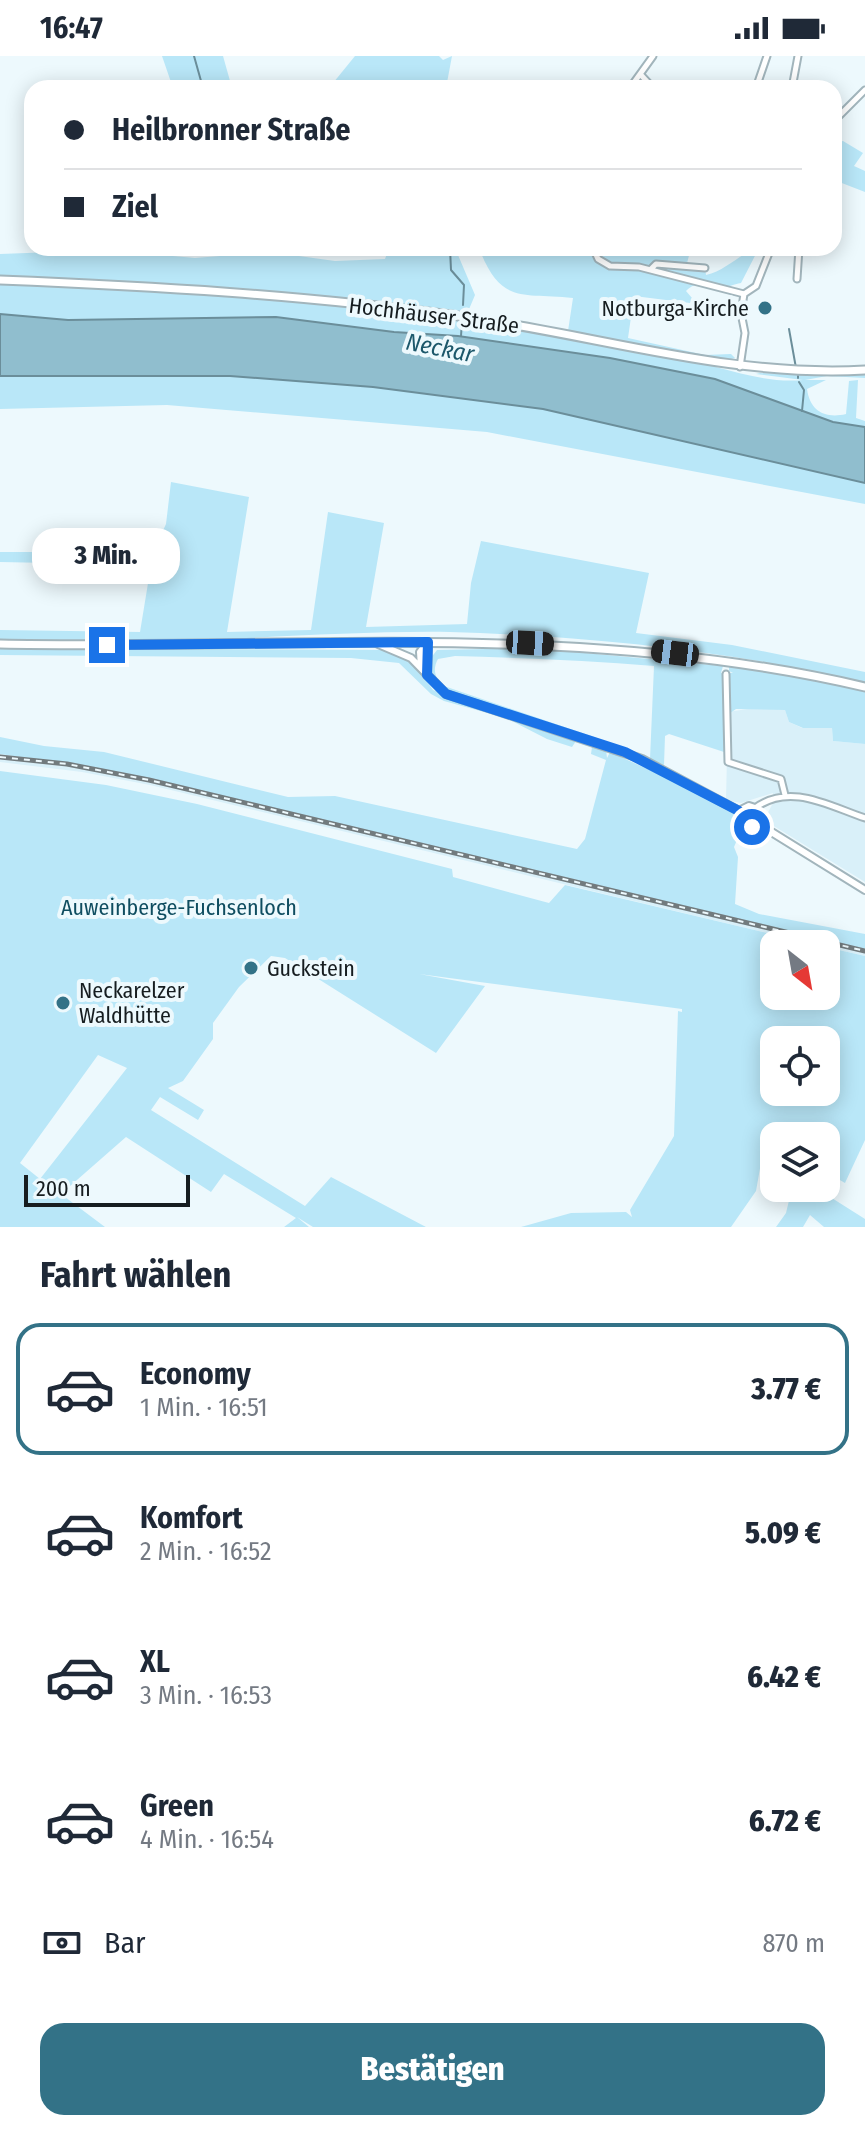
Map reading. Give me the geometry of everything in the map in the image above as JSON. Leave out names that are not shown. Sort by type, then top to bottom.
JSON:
[{"type":"main road","name":"Hochhäuser Straße","points":[[0,280],[160,287],[459,316],[740,367],[790,371],[865,370]]},
{"type":"main road","points":[[0,644],[530,643],[692,656],[770,667],[865,687]]},
{"type":"street","points":[[637,80],[653,56]]},
{"type":"street","points":[[759,80],[767,56]]},
{"type":"street","points":[[792,80],[798,56]]},
{"type":"street","points":[[641,75],[646,80]]},
{"type":"street","points":[[842,113],[865,90]]},
{"type":"street","points":[[597,256],[610,266],[650,269],[744,294]]},
{"type":"street","points":[[740,367],[745,333],[741,313],[744,294],[756,286],[768,256]]},
{"type":"street","points":[[797,279],[798,256]]},
{"type":"street","points":[[650,269],[656,264],[705,268]]},
{"type":"street","points":[[421,668],[420,652],[428,642]]},
{"type":"street","points":[[427,675],[428,642]]},
{"type":"street","points":[[374,643],[403,652],[446,694],[630,754],[739,811]]},
{"type":"street","points":[[726,674],[728,762],[781,779],[785,795]]},
{"type":"street","points":[[739,811],[745,807],[755,808],[785,795],[807,798],[865,818]]},
{"type":"street","points":[[755,808],[759,814],[757,823]]},
{"type":"street","points":[[739,811],[739,821],[743,826],[757,823]]},
{"type":"street","points":[[757,823],[865,890]]},
{"type":"shaded area","points":[[760,707],[785,710],[789,722],[802,728],[832,728],[833,741],[865,744],[865,882],[764,820],[773,803],[773,793],[741,803],[726,800],[728,712]]},
{"type":"shaded area","points":[[0,754],[67,762],[788,930],[760,931],[150,785],[82,772],[0,762]]},
{"type":"shaded area","points":[[840,942],[865,949],[865,956],[840,950]]},
{"type":"green space","points":[[162,56],[223,56],[230,80],[170,80]]},
{"type":"green space","points":[[355,56],[439,56],[443,60],[452,56],[448,80],[336,80]]},
{"type":"green space","points":[[842,141],[863,153],[854,166],[865,171],[865,192],[842,183]]},
{"type":"green space","points":[[0,254],[195,258],[299,256],[335,261],[385,259],[386,256],[458,256],[475,295],[467,314],[544,332],[672,356],[770,379],[803,380],[756,374],[823,375],[865,370],[865,378],[827,376],[805,380],[826,380],[807,389],[815,408],[831,415],[846,414],[849,381],[858,380],[856,418],[865,421],[865,427],[833,422],[715,379],[610,358],[458,336],[394,332],[276,317],[68,320],[0,314]]},
{"type":"green space","points":[[482,256],[689,256],[686,267],[705,268],[706,275],[741,256],[755,256],[741,283],[720,289],[694,285],[686,291],[692,298],[690,303],[634,296],[628,338],[705,355],[731,354],[735,358],[724,361],[568,331],[573,298],[516,292],[505,288],[487,267]]},
{"type":"green space","points":[[0,376],[230,376],[373,387],[543,409],[865,483],[865,504],[487,432],[167,405],[0,409]]},
{"type":"green space","points":[[171,482],[249,497],[227,632],[311,630],[328,512],[384,523],[366,627],[467,624],[471,583],[481,541],[649,573],[636,633],[732,645],[865,672],[865,682],[762,662],[659,647],[502,634],[394,632],[141,641],[0,639],[0,630],[140,632],[151,565],[0,562],[0,552],[153,552],[166,524]]},
{"type":"green space","points":[[0,648],[388,650],[414,663],[433,690],[502,717],[444,701],[431,694],[399,663],[351,658],[0,655]]},
{"type":"green space","points":[[533,648],[723,666],[721,673],[733,673],[729,671],[729,665],[738,666],[865,691],[865,744],[833,741],[832,728],[803,728],[789,722],[785,710],[736,709],[726,716],[724,752],[669,734],[665,736],[664,765],[650,759],[654,666],[455,656],[438,659],[435,674],[444,686],[603,740],[444,689],[432,675],[430,659],[437,650]]},
{"type":"green space","points":[[508,719],[606,750],[607,758],[610,752],[739,811],[743,826],[734,847],[738,857],[735,904],[759,914],[865,934],[865,949],[840,943],[840,930],[785,930],[119,772],[0,754],[0,737],[44,746],[104,752],[288,797],[335,796],[577,849],[585,839],[606,760],[591,754],[592,747],[576,741],[572,747],[547,739]]},
{"type":"green space","name":"Auweinberge-Fuchsenloch","points":[[0,771],[106,785],[197,804],[452,869],[453,877],[549,903],[565,885],[760,931],[760,1010],[840,1010],[840,950],[865,956],[865,1140],[845,1183],[840,1180],[840,1122],[760,1122],[760,1168],[756,1191],[731,1227],[521,1227],[571,1213],[626,1212],[632,1217],[630,1210],[674,1136],[678,1011],[682,1012],[682,1009],[419,974],[485,986],[436,1053],[285,958],[271,956],[239,987],[213,1023],[213,1039],[183,1081],[168,1088],[204,1110],[198,1120],[160,1097],[151,1110],[305,1206],[331,1177],[426,1227],[313,1227],[297,1217],[309,1227],[284,1227],[296,1218],[224,1174],[211,1192],[126,1137],[61,1194],[105,1227],[0,1227]],"holes":[[[98,1055],[127,1068],[40,1179],[20,1163]]]},
{"type":"green space","points":[[789,1202],[838,1202],[865,1219],[865,1227],[824,1227],[810,1215],[803,1227],[776,1227],[786,1213]]},
{"type":"water","name":"Neckar","points":[[0,314],[68,320],[276,317],[394,332],[458,336],[610,358],[715,379],[833,422],[865,427],[865,483],[543,409],[373,387],[230,376],[0,376]]},
{"type":"waterway","points":[[194,56],[201,80]]},
{"type":"waterway","points":[[450,256],[451,270],[464,285],[463,305]]},
{"type":"waterway","name":"Neckar","points":[[461,336],[462,321]]},
{"type":"waterway","points":[[789,329],[796,368]]},
{"type":"waterway","points":[[799,382],[804,390],[802,411]]},
{"type":"railway","points":[[0,757],[67,764],[149,780],[865,951]]},
{"type":"place","name":"Notburga-Kirche","points":[[765,308]]},
{"type":"place","name":"Guckstein","points":[[251,968]]},
{"type":"place","name":"Neckarelzer Waldhütte","points":[[63,1003]]},
{"type":"route","points":[[107,645],[428,642],[427,675],[446,694],[608,745],[642,759],[739,811],[740,824],[752,827]]}]
